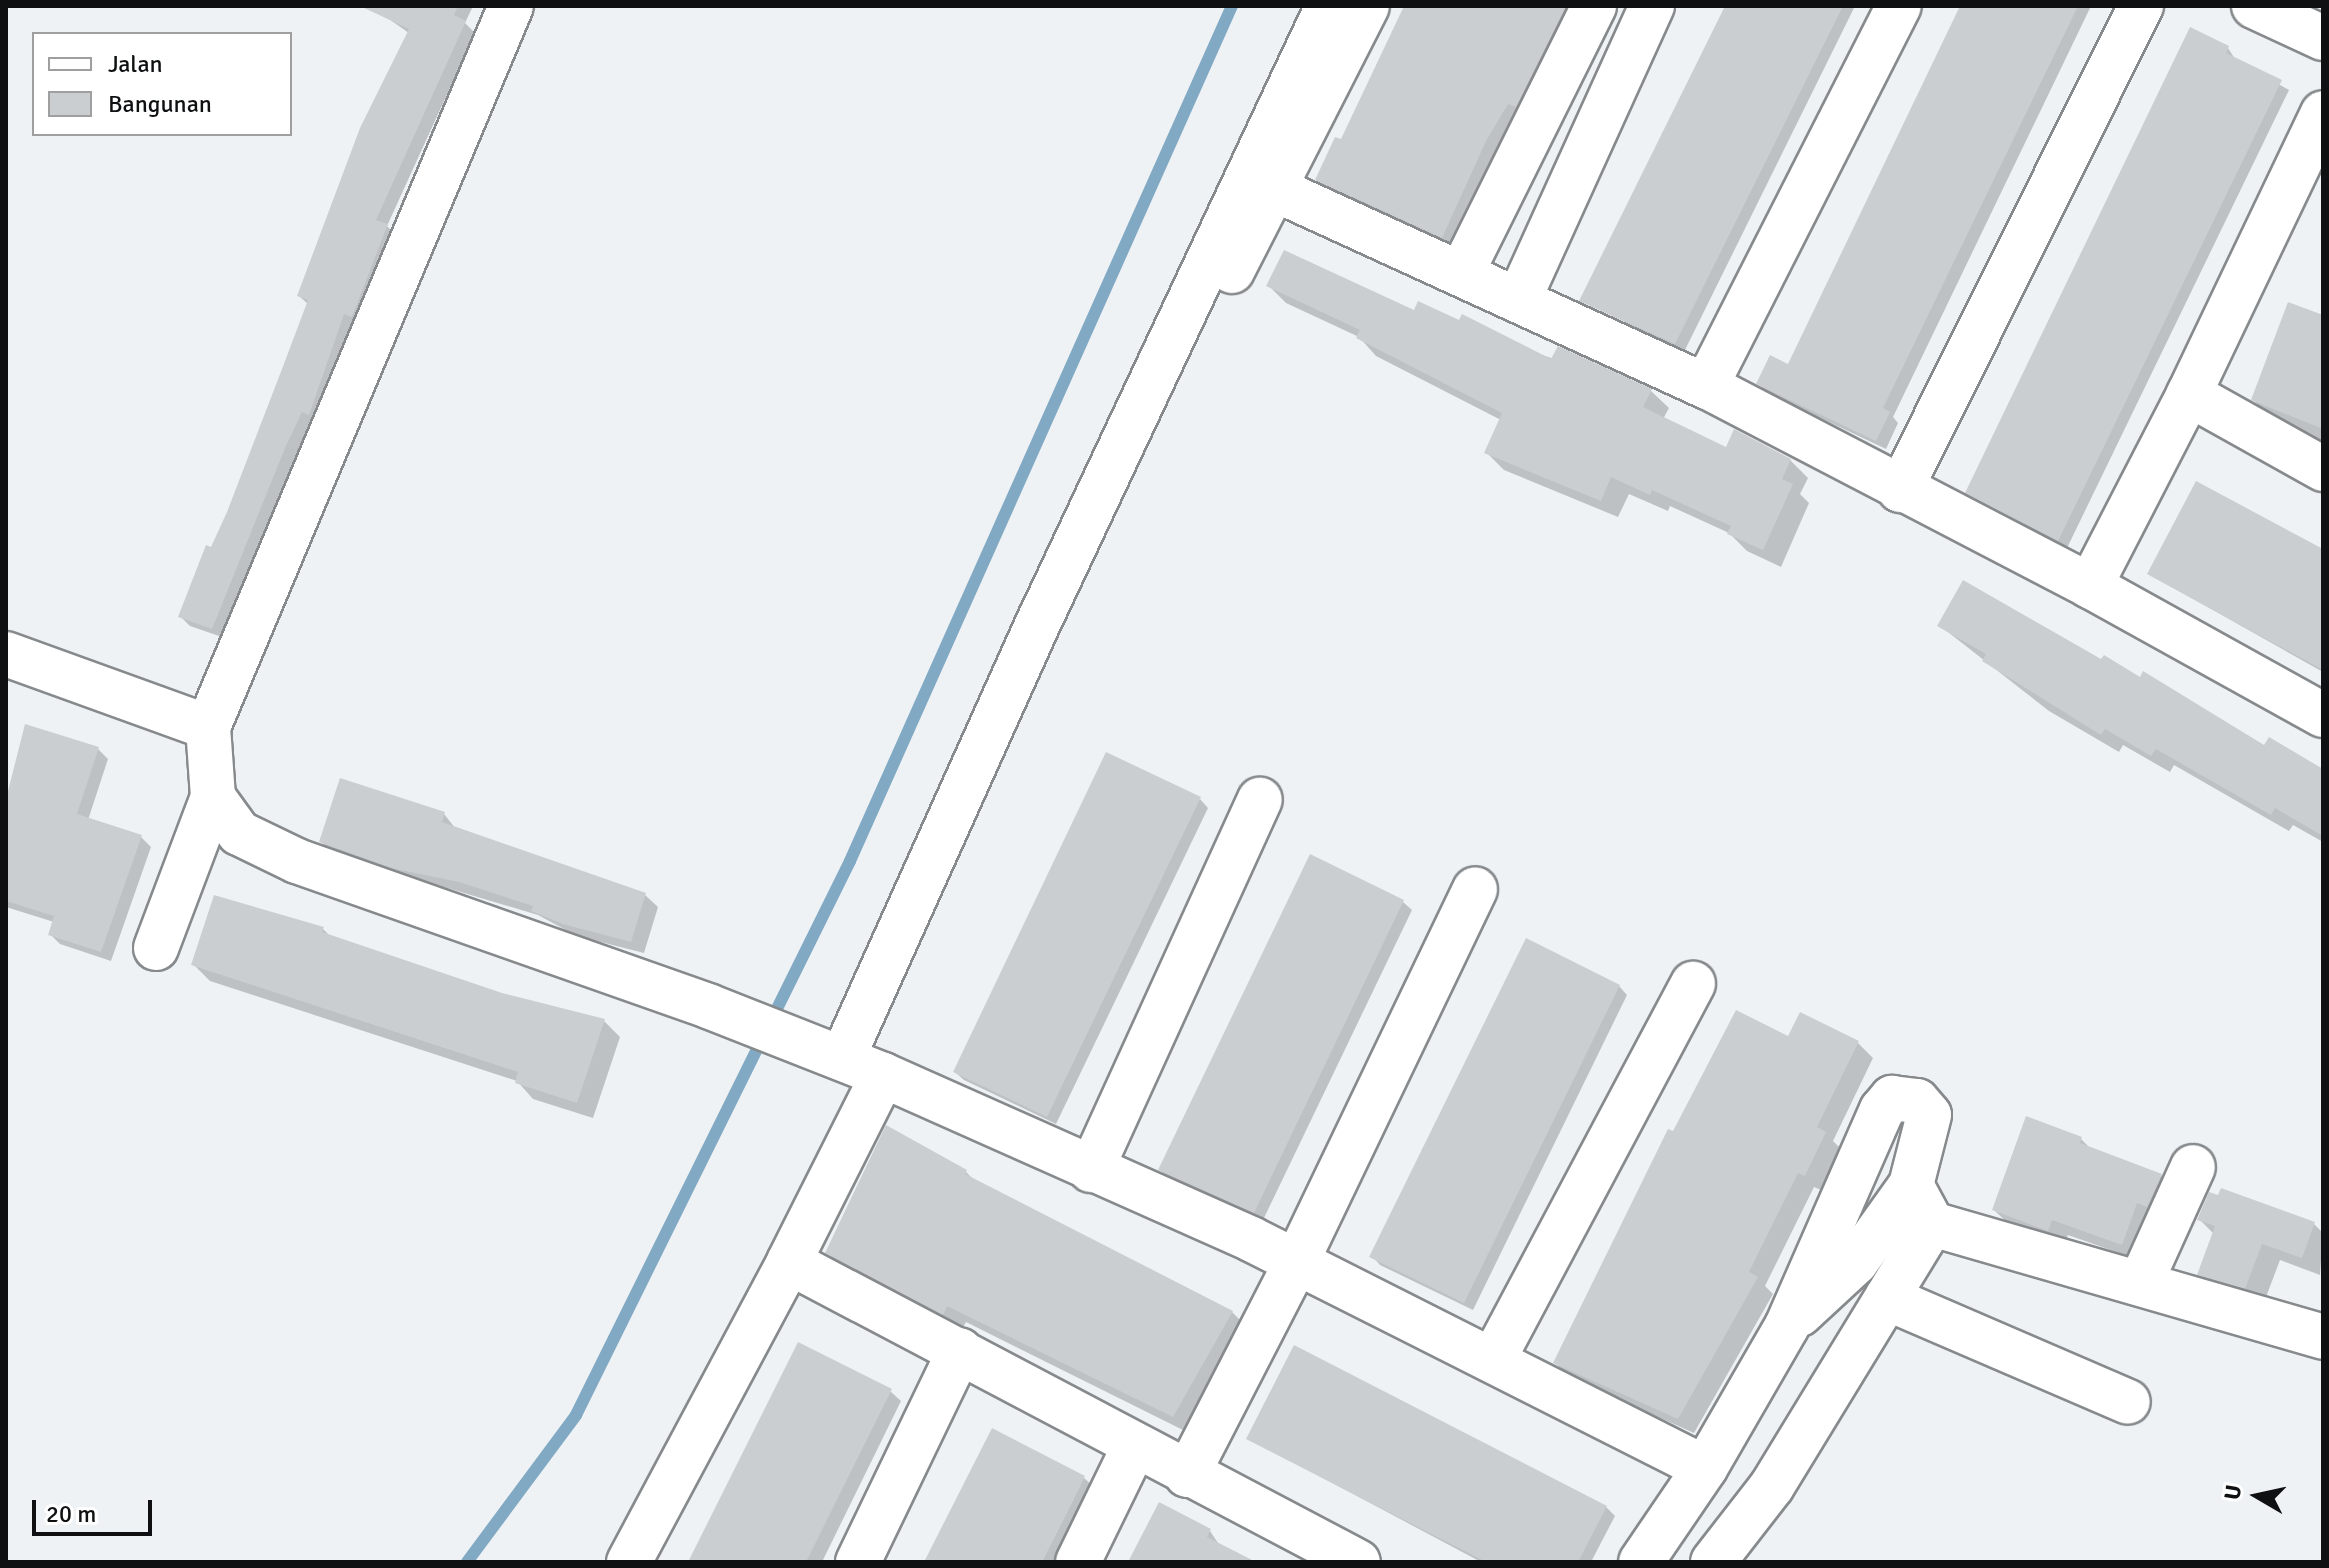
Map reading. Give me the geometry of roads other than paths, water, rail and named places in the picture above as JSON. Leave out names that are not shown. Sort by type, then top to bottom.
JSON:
[{"type":"street","points":[[156,948],[213,797],[208,727],[511,6]]},
{"type":"street","points":[[825,1051],[1041,617],[1328,6]]},
{"type":"street","points":[[1197,331],[1277,190],[1367,6]]},
{"type":"street","points":[[1462,272],[1594,6]]},
{"type":"street","points":[[1519,299],[1652,6]]},
{"type":"street","points":[[1706,386],[1899,6]]},
{"type":"street","points":[[1900,490],[2141,6]]},
{"type":"street","points":[[2254,6],[2323,38]]},
{"type":"street","points":[[2090,586],[2189,394],[2323,113]]},
{"type":"street","points":[[1277,190],[1706,386],[1900,490],[2090,586],[2323,715]]},
{"type":"street","points":[[2189,394],[2323,469]]},
{"type":"street","points":[[6,656],[208,727]]},
{"type":"street","points":[[213,797],[239,833],[297,861],[708,1006],[883,1075],[1297,1261],[1494,1358],[1705,1468]]},
{"type":"street","points":[[1091,1170],[1260,800]]},
{"type":"street","points":[[1187,1475],[1297,1261],[1475,889]]},
{"type":"street","points":[[1494,1358],[1693,984]]},
{"type":"street","points":[[629,1562],[789,1262],[883,1075]]},
{"type":"street","points":[[1641,1562],[1705,1468],[1787,1326],[1892,1098],[1917,1101],[1929,1115],[1911,1185],[1856,1262],[1787,1326]]},
{"type":"street","points":[[2141,1282],[2193,1167]]},
{"type":"street","points":[[1911,1185],[1932,1224],[2323,1337]]},
{"type":"street","points":[[1713,1562],[1772,1486],[1932,1224]]},
{"type":"street","points":[[789,1262],[1353,1561]]},
{"type":"street","points":[[1887,1298],[2128,1402]]},
{"type":"street","points":[[858,1562],[960,1350]]},
{"type":"street","points":[[1078,1562],[1134,1447]]},
{"type":"waterway","points":[[467,1562],[576,1415],[850,861],[1232,6]]}]
